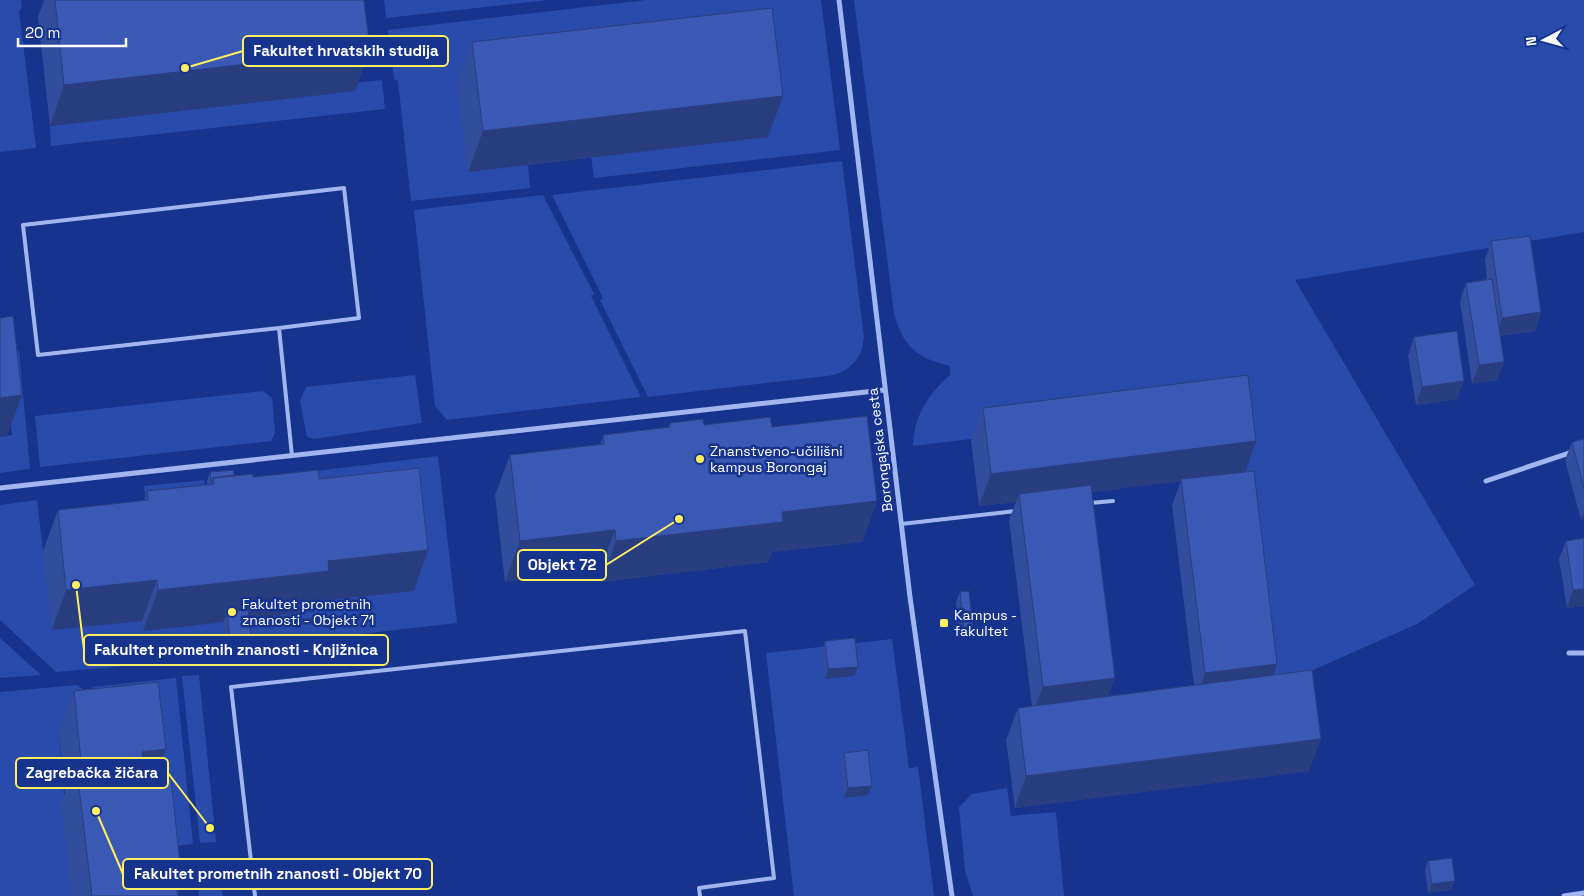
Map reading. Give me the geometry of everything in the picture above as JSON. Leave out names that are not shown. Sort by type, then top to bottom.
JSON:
[{"type":"street","name":"Borongajska cesta","points":[[839,0],[884,390],[952,896]]},
{"type":"street","points":[[0,488],[884,390]]},
{"type":"street","points":[[1486,481],[1584,448]]},
{"type":"street","points":[[1569,653],[1584,654]]},
{"type":"street","points":[[1564,896],[1584,893]]},
{"type":"lane","points":[[344,188],[359,318],[279,328],[38,356],[23,225],[344,188]]},
{"type":"lane","points":[[279,328],[292,456]]},
{"type":"lane","points":[[1083,504],[1113,501]]},
{"type":"lane","points":[[901,524],[1024,510]]},
{"type":"lane","points":[[254,896],[231,687],[745,630],[774,878],[699,888],[700,896]]},
{"type":"shaded area","points":[[0,0],[21,0],[22,7],[19,11],[36,148],[0,152]]},
{"type":"shaded area","points":[[384,0],[548,0],[386,18]]},
{"type":"shaded area","points":[[646,0],[821,0],[840,150],[594,178],[591,157],[468,171],[528,165],[530,188],[411,201],[398,81],[394,79],[388,30]]},
{"type":"shaded area","points":[[854,0],[1584,0],[1584,232],[1295,280],[1475,585],[1417,624],[1268,690],[1236,407],[913,446],[919,415],[935,390],[950,375],[950,366],[920,355],[913,349],[902,334],[894,313]]},
{"type":"shaded area","points":[[382,80],[385,109],[51,146],[50,126],[355,91],[354,83]]},
{"type":"shaded area","points":[[842,161],[864,338],[856,361],[847,369],[835,375],[648,397],[600,300],[603,298],[552,195]]},
{"type":"shaded area","points":[[543,195],[594,294],[591,296],[641,397],[447,420],[435,406],[414,210]]},
{"type":"shaded area","points":[[19,351],[30,469],[0,473],[0,437],[12,435],[3,353]]},
{"type":"shaded area","points":[[415,375],[422,423],[314,439],[307,437],[300,401],[306,387]]},
{"type":"shaded area","points":[[263,391],[272,398],[275,433],[271,441],[40,467],[35,416]]},
{"type":"shaded area","points":[[438,456],[457,623],[248,647],[245,619],[314,611],[304,519],[308,472]]},
{"type":"shaded area","points":[[204,480],[208,512],[148,518],[144,486]]},
{"type":"shaded area","points":[[37,500],[43,551],[142,621],[143,631],[223,622],[227,649],[197,652],[197,660],[56,672],[0,620],[0,505]]},
{"type":"shaded area","points":[[0,638],[41,675],[0,678]]},
{"type":"shaded area","points":[[892,639],[909,768],[918,767],[934,896],[794,896],[766,653]]},
{"type":"shaded area","points":[[199,675],[216,842],[200,843],[182,676]]},
{"type":"shaded area","points":[[176,678],[193,844],[166,847],[149,716],[136,718],[92,687]]},
{"type":"shaded area","points":[[77,685],[130,724],[59,732],[72,896],[0,896],[0,692]]},
{"type":"shaded area","points":[[1007,788],[1011,816],[1056,812],[1064,896],[973,896],[965,871],[959,807],[972,794]]},
{"type":"shaded area","points":[[218,858],[223,896],[199,896],[198,884],[164,887],[161,864]]},
{"type":"building","points":[[55,0],[364,0],[370,50],[64,85]]},
{"type":"building","points":[[772,8],[783,96],[483,131],[472,42]]},
{"type":"building","points":[[1530,236],[1541,312],[1502,318],[1491,241]]},
{"type":"building","points":[[1492,279],[1504,362],[1479,365],[1466,283]]},
{"type":"building","points":[[13,316],[22,395],[0,398],[0,318]]},
{"type":"building","points":[[1457,331],[1464,381],[1422,387],[1414,337]]},
{"type":"building","points":[[1248,375],[1256,441],[991,474],[983,408]]},
{"type":"building","points":[[867,416],[877,501],[782,512],[783,522],[616,541],[615,530],[520,541],[510,455],[604,444],[603,435],[670,427],[670,423],[703,419],[704,425],[770,417],[772,427]]},
{"type":"building","points":[[1584,439],[1584,489],[1572,442]]},
{"type":"building","points":[[419,468],[428,550],[328,561],[329,571],[259,579],[158,590],[157,580],[66,590],[58,510],[148,500],[147,491],[214,484],[213,478],[253,474],[253,477],[318,470],[319,479]]},
{"type":"building","points":[[233,470],[234,475],[213,478],[211,482],[210,472]]},
{"type":"building","points":[[1254,471],[1277,664],[1205,673],[1181,479]]},
{"type":"building","points":[[1091,485],[1115,678],[1043,687],[1019,494]]},
{"type":"building","points":[[1584,538],[1584,589],[1573,590],[1566,541]]},
{"type":"building","points":[[969,591],[973,628],[964,629],[960,592]]},
{"type":"building","points":[[248,610],[251,638],[230,640],[227,612]]},
{"type":"building","points":[[855,638],[858,667],[828,669],[825,641]]},
{"type":"building","points":[[1312,670],[1321,739],[1026,776],[1018,708]]},
{"type":"building","points":[[158,682],[166,749],[142,752],[145,781],[171,778],[182,883],[176,884],[178,896],[92,896],[76,762],[81,761],[74,691]]},
{"type":"building","points":[[868,750],[872,786],[848,788],[844,753]]},
{"type":"building","points":[[1452,858],[1455,881],[1432,884],[1428,861]]},
{"type":"place","name":"Fakultet hrvatskih studija","points":[[185,68]]},
{"type":"place","name":"Znanstveno-učilišni kampus Borongaj","points":[[700,459]]},
{"type":"place","name":"Objekt 72","points":[[679,519]]},
{"type":"place","name":"Fakultet prometnih znanosti - Knjižnica","points":[[76,585]]},
{"type":"place","name":"Fakultet prometnih znanosti - Objekt 71","points":[[232,612]]},
{"type":"place","name":"Kampus - fakultet","points":[[944,623]]},
{"type":"place","name":"Fakultet prometnih znanosti - Objekt 70","points":[[96,811]]},
{"type":"place","name":"Zagrebačka žičara","points":[[210,828]]}]
